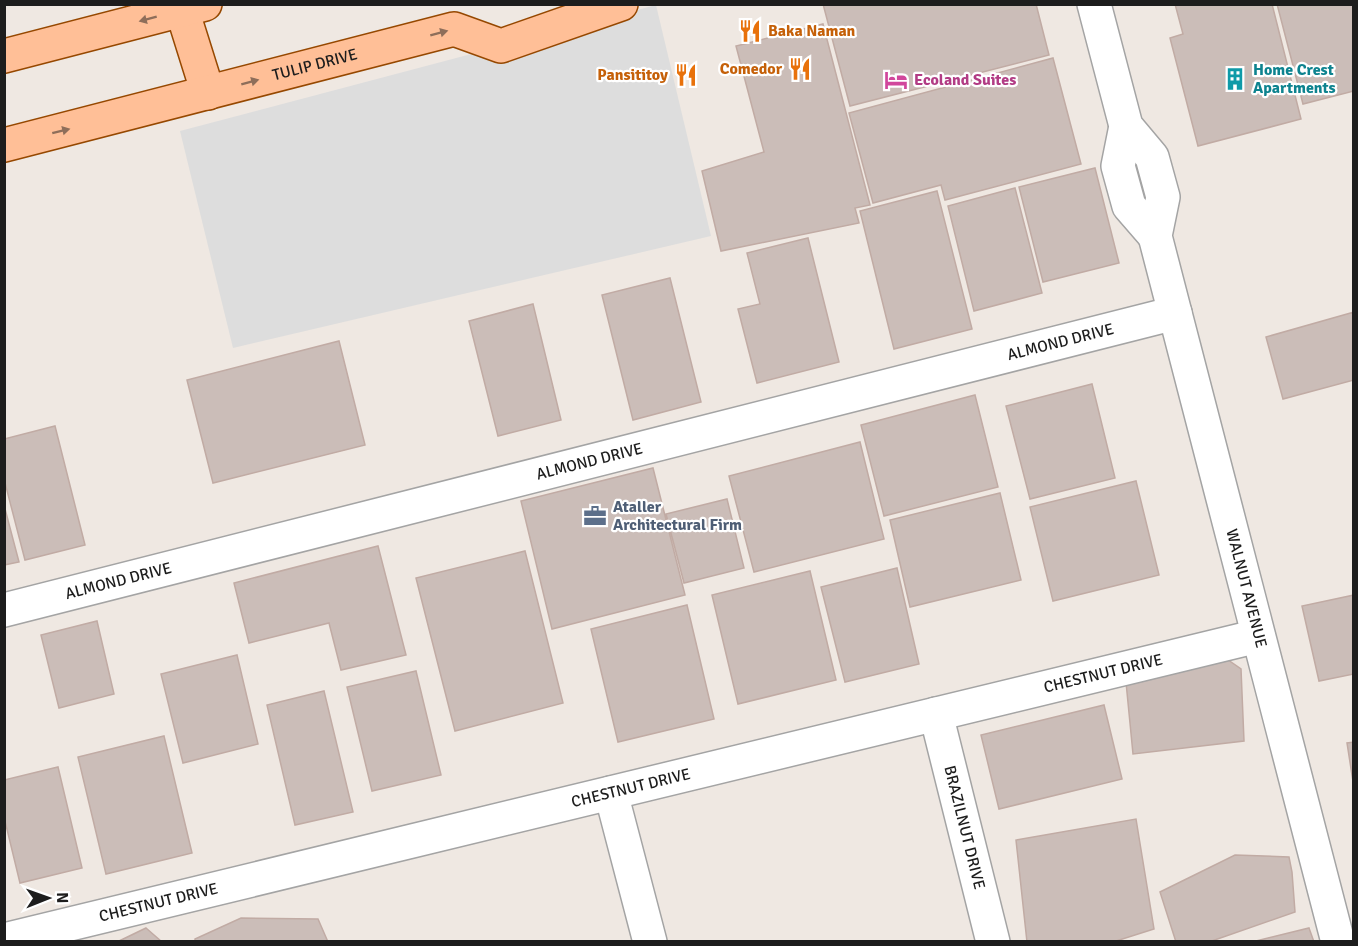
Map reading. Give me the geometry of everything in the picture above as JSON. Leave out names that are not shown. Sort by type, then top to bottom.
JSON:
[{"type":"main road","name":"TULIP DRIVE","points":[[4,145],[454,29],[501,46],[621,4]]},
{"type":"main road","points":[[4,56],[189,6],[208,93]]},
{"type":"street","name":"WALNUT AVENUE","points":[[1094,4],[1126,126],[1118,166],[1129,206],[1155,236],[1338,942]]},
{"type":"street","name":"ALMOND DRIVE","points":[[4,610],[1175,313]]},
{"type":"street","name":"CHESTNUT DRIVE","points":[[4,940],[1258,636]]},
{"type":"street","name":"BRAZILNUT DRIVE","points":[[936,714],[993,942]]},
{"type":"street","points":[[610,793],[650,942]]},
{"type":"shaded area","points":[[656,5],[711,236],[233,348],[180,131]]},
{"type":"building","name":"Ecoland Suites","points":[[823,4],[1036,4],[1049,55],[850,106]]},
{"type":"building","name":"Home Crest Apartments","points":[[1175,4],[1272,4],[1301,119],[1198,146],[1170,38],[1183,34]]},
{"type":"building","points":[[1277,4],[1354,4],[1354,91],[1303,104]]},
{"type":"building","points":[[823,24],[870,205],[855,208],[859,223],[721,251],[702,171],[764,152],[736,46]]},
{"type":"building","points":[[1053,58],[1081,164],[945,200],[941,185],[873,203],[849,113]]},
{"type":"building","points":[[1095,168],[1119,263],[1043,282],[1019,187]]},
{"type":"building","points":[[1015,188],[1042,293],[974,311],[948,206]]},
{"type":"building","points":[[937,191],[972,329],[894,349],[860,211]]},
{"type":"building","points":[[808,238],[839,362],[757,383],[738,309],[760,304],[747,253]]},
{"type":"building","points":[[670,278],[701,402],[633,420],[602,295]]},
{"type":"building","points":[[533,304],[561,420],[498,436],[469,321]]},
{"type":"building","points":[[1354,312],[1354,380],[1283,399],[1266,337]]},
{"type":"building","points":[[339,341],[365,445],[213,483],[187,380]]},
{"type":"building","points":[[1092,384],[1115,478],[1030,499],[1006,406]]},
{"type":"building","points":[[975,395],[998,487],[884,516],[861,425]]},
{"type":"building","points":[[55,426],[85,545],[25,560],[4,479],[4,439]]},
{"type":"building","points":[[860,442],[884,539],[754,572],[729,476]]},
{"type":"building","points":[[653,468],[685,595],[552,629],[521,501]]},
{"type":"building","points":[[1136,481],[1159,575],[1053,601],[1030,507]]},
{"type":"building","points":[[1000,493],[1021,580],[910,607],[890,520]]},
{"type":"building","points":[[727,499],[744,568],[684,583],[666,514]]},
{"type":"building","points":[[4,505],[19,562],[4,565]]},
{"type":"building","points":[[378,546],[406,655],[341,670],[329,623],[249,643],[234,583]]},
{"type":"building","points":[[525,551],[563,703],[455,731],[416,578]]},
{"type":"building","points":[[897,568],[919,664],[845,682],[821,587]]},
{"type":"building","points":[[810,571],[836,680],[738,704],[712,595]]},
{"type":"building","points":[[1354,595],[1354,674],[1319,681],[1302,606]]},
{"type":"building","points":[[687,605],[714,719],[618,742],[591,629]]},
{"type":"building","points":[[97,621],[114,694],[59,708],[41,635]]},
{"type":"building","points":[[237,655],[258,744],[183,763],[161,674]]},
{"type":"building","points":[[1221,655],[1241,669],[1244,741],[1133,754],[1126,682]]},
{"type":"building","points":[[416,671],[441,775],[372,791],[347,687]]},
{"type":"building","points":[[324,691],[353,812],[295,825],[267,705]]},
{"type":"building","points":[[1104,705],[1122,779],[999,809],[981,735]]},
{"type":"building","points":[[164,736],[192,853],[106,874],[78,757]]},
{"type":"building","points":[[1354,742],[1354,788],[1347,743]]},
{"type":"building","points":[[58,767],[82,868],[20,883],[4,817],[4,780]]},
{"type":"building","points":[[1136,819],[1154,929],[1113,942],[1027,942],[1016,840]]},
{"type":"building","points":[[1235,855],[1289,857],[1295,912],[1209,942],[1176,942],[1160,892]]},
{"type":"building","points":[[241,918],[318,919],[328,942],[195,942],[195,939]]},
{"type":"building","points":[[146,928],[162,942],[117,942]]},
{"type":"building","points":[[1309,928],[1314,942],[1252,942]]},
{"type":"place","name":"Baka Naman","points":[[750,31]]},
{"type":"place","name":"Comedor","points":[[800,69]]},
{"type":"place","name":"Pansititoy","points":[[686,75]]},
{"type":"place","name":"Home Crest Apartments","points":[[1235,79]]},
{"type":"place","name":"Ecoland Suites","points":[[896,80]]},
{"type":"place","name":"Ataller Architectural Firm","points":[[595,516]]}]
